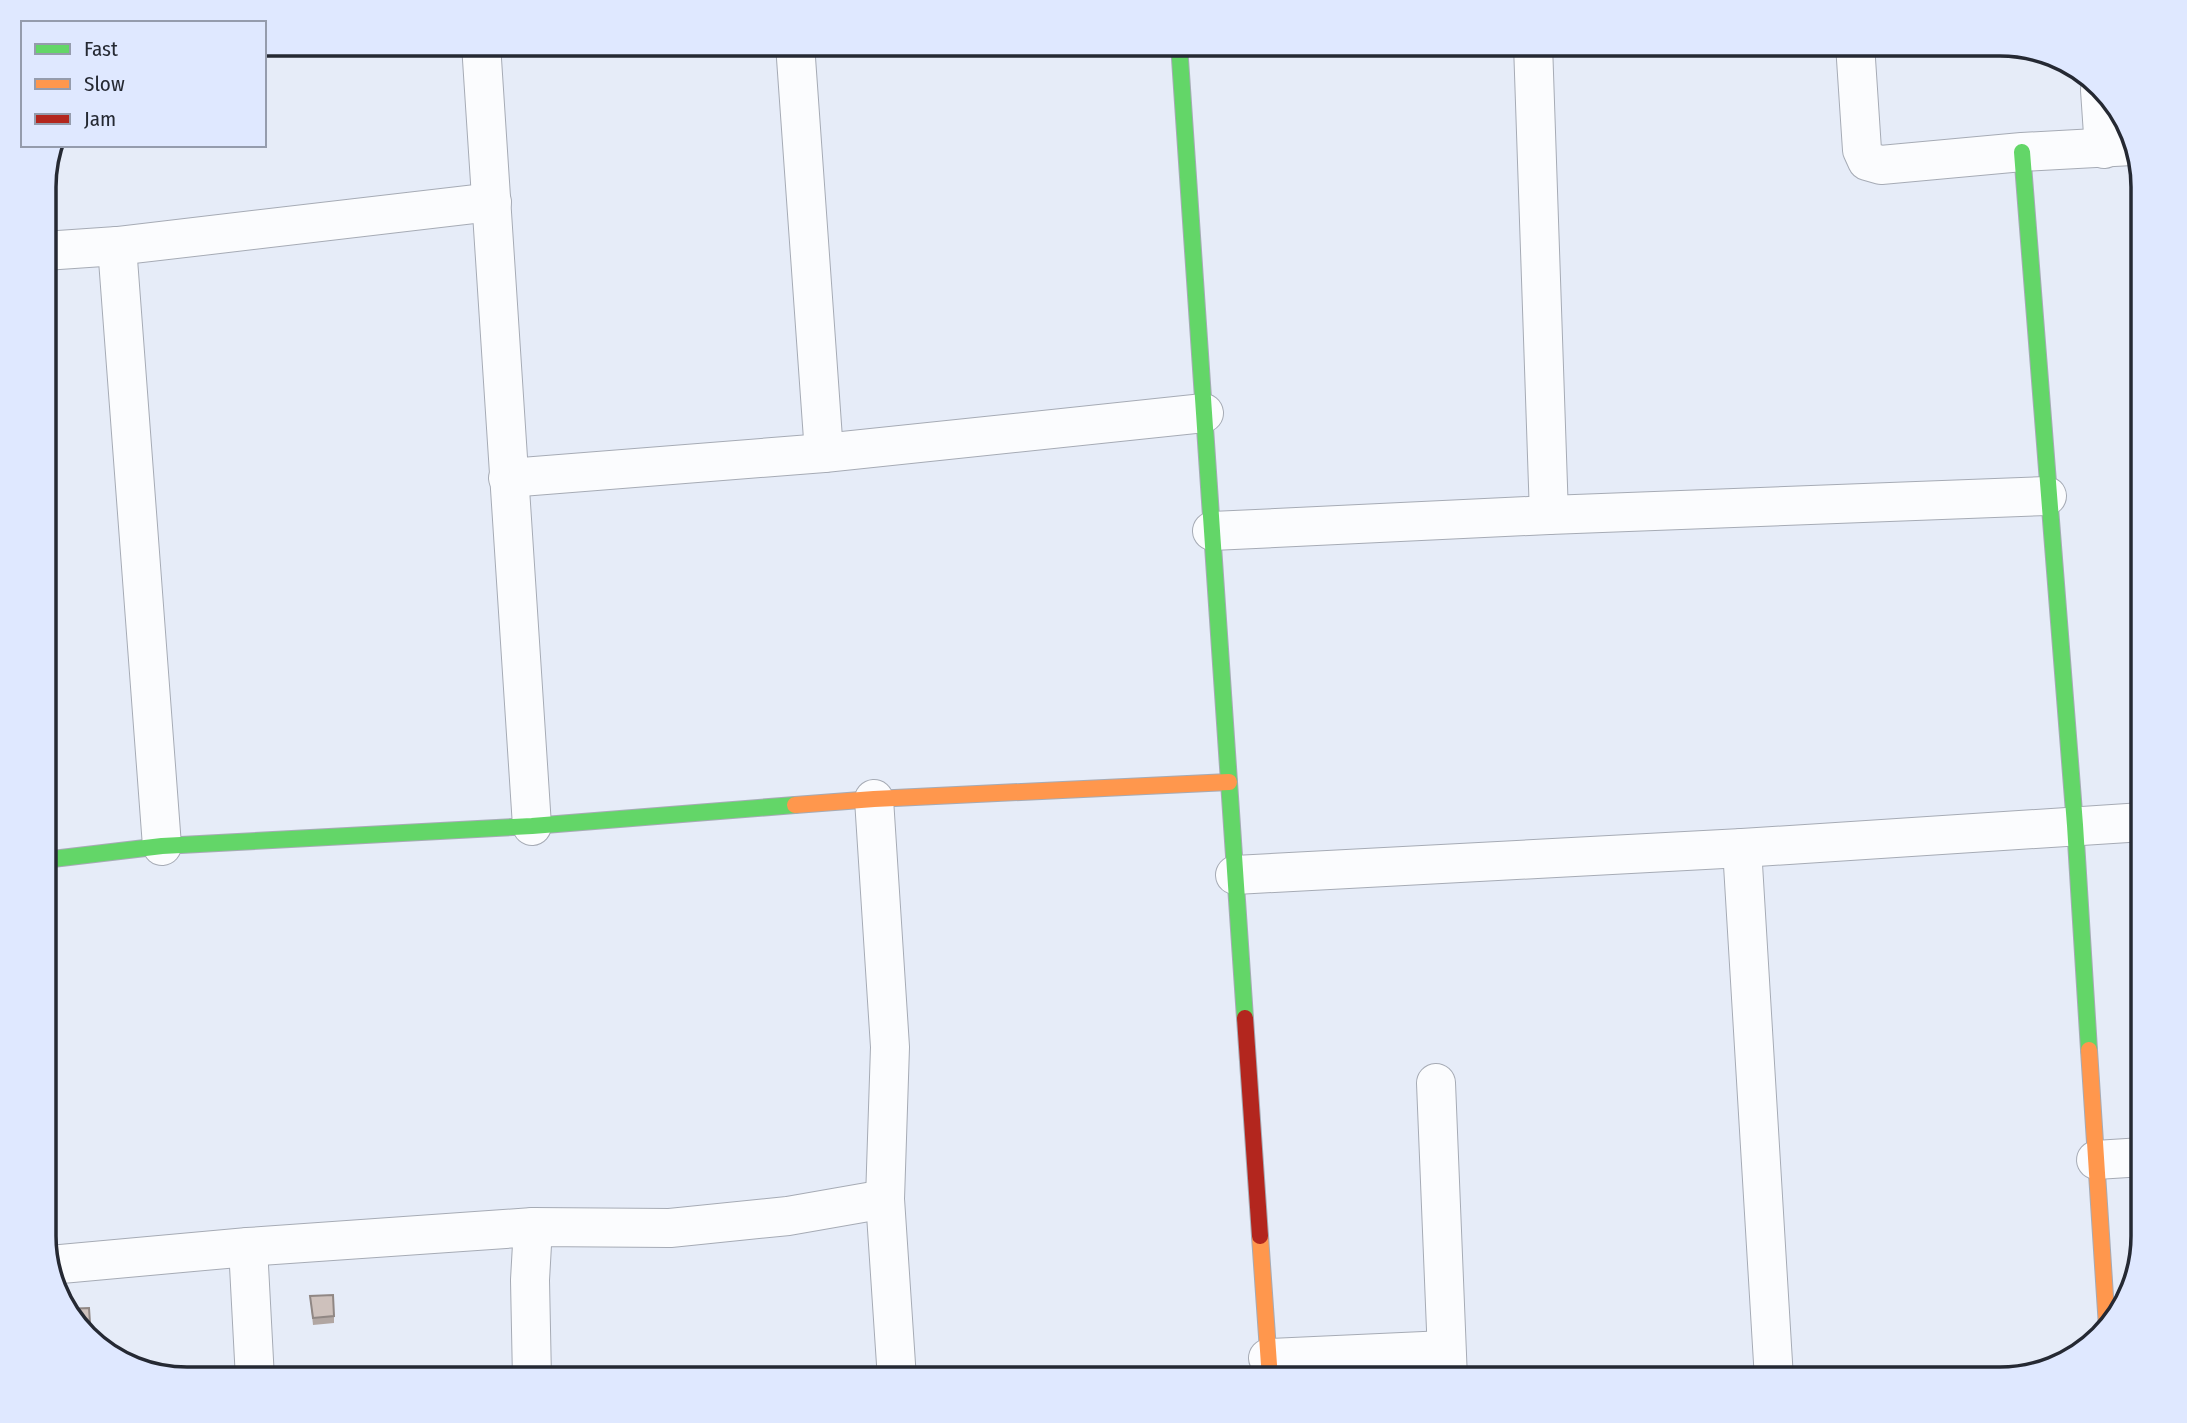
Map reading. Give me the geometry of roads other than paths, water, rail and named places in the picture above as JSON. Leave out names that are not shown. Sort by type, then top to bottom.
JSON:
[{"type":"street","points":[[482,56],[532,826]]},
{"type":"street","points":[[796,56],[824,453]]},
{"type":"street","points":[[1180,56],[1269,1367]]},
{"type":"street","points":[[1533,56],[1549,515]]},
{"type":"street","points":[[1856,56],[1862,150],[1867,161],[1881,165],[2022,152],[2118,148],[2107,111]]},
{"type":"street","points":[[2022,152],[2075,825],[2106,1312]]},
{"type":"street","points":[[56,250],[117,246],[492,202]]},
{"type":"street","points":[[117,246],[162,846]]},
{"type":"street","points":[[508,478],[824,453],[1204,413]]},
{"type":"street","points":[[1212,531],[2047,496]]},
{"type":"street","points":[[56,859],[162,846],[532,826],[874,799],[1229,782]]},
{"type":"street","points":[[874,799],[890,1047],[884,1199],[896,1367]]},
{"type":"street","points":[[1235,875],[1742,848],[2131,823]]},
{"type":"street","points":[[1742,848],[1773,1367]]},
{"type":"street","points":[[1328,1367],[1447,1365],[1436,1083]]},
{"type":"street","points":[[2096,1160],[2131,1158]]},
{"type":"street","points":[[59,1264],[248,1247],[533,1227],[670,1228],[788,1216],[884,1199]]},
{"type":"street","points":[[532,1367],[530,1280],[533,1227]]},
{"type":"street","points":[[248,1247],[254,1367]]}]
